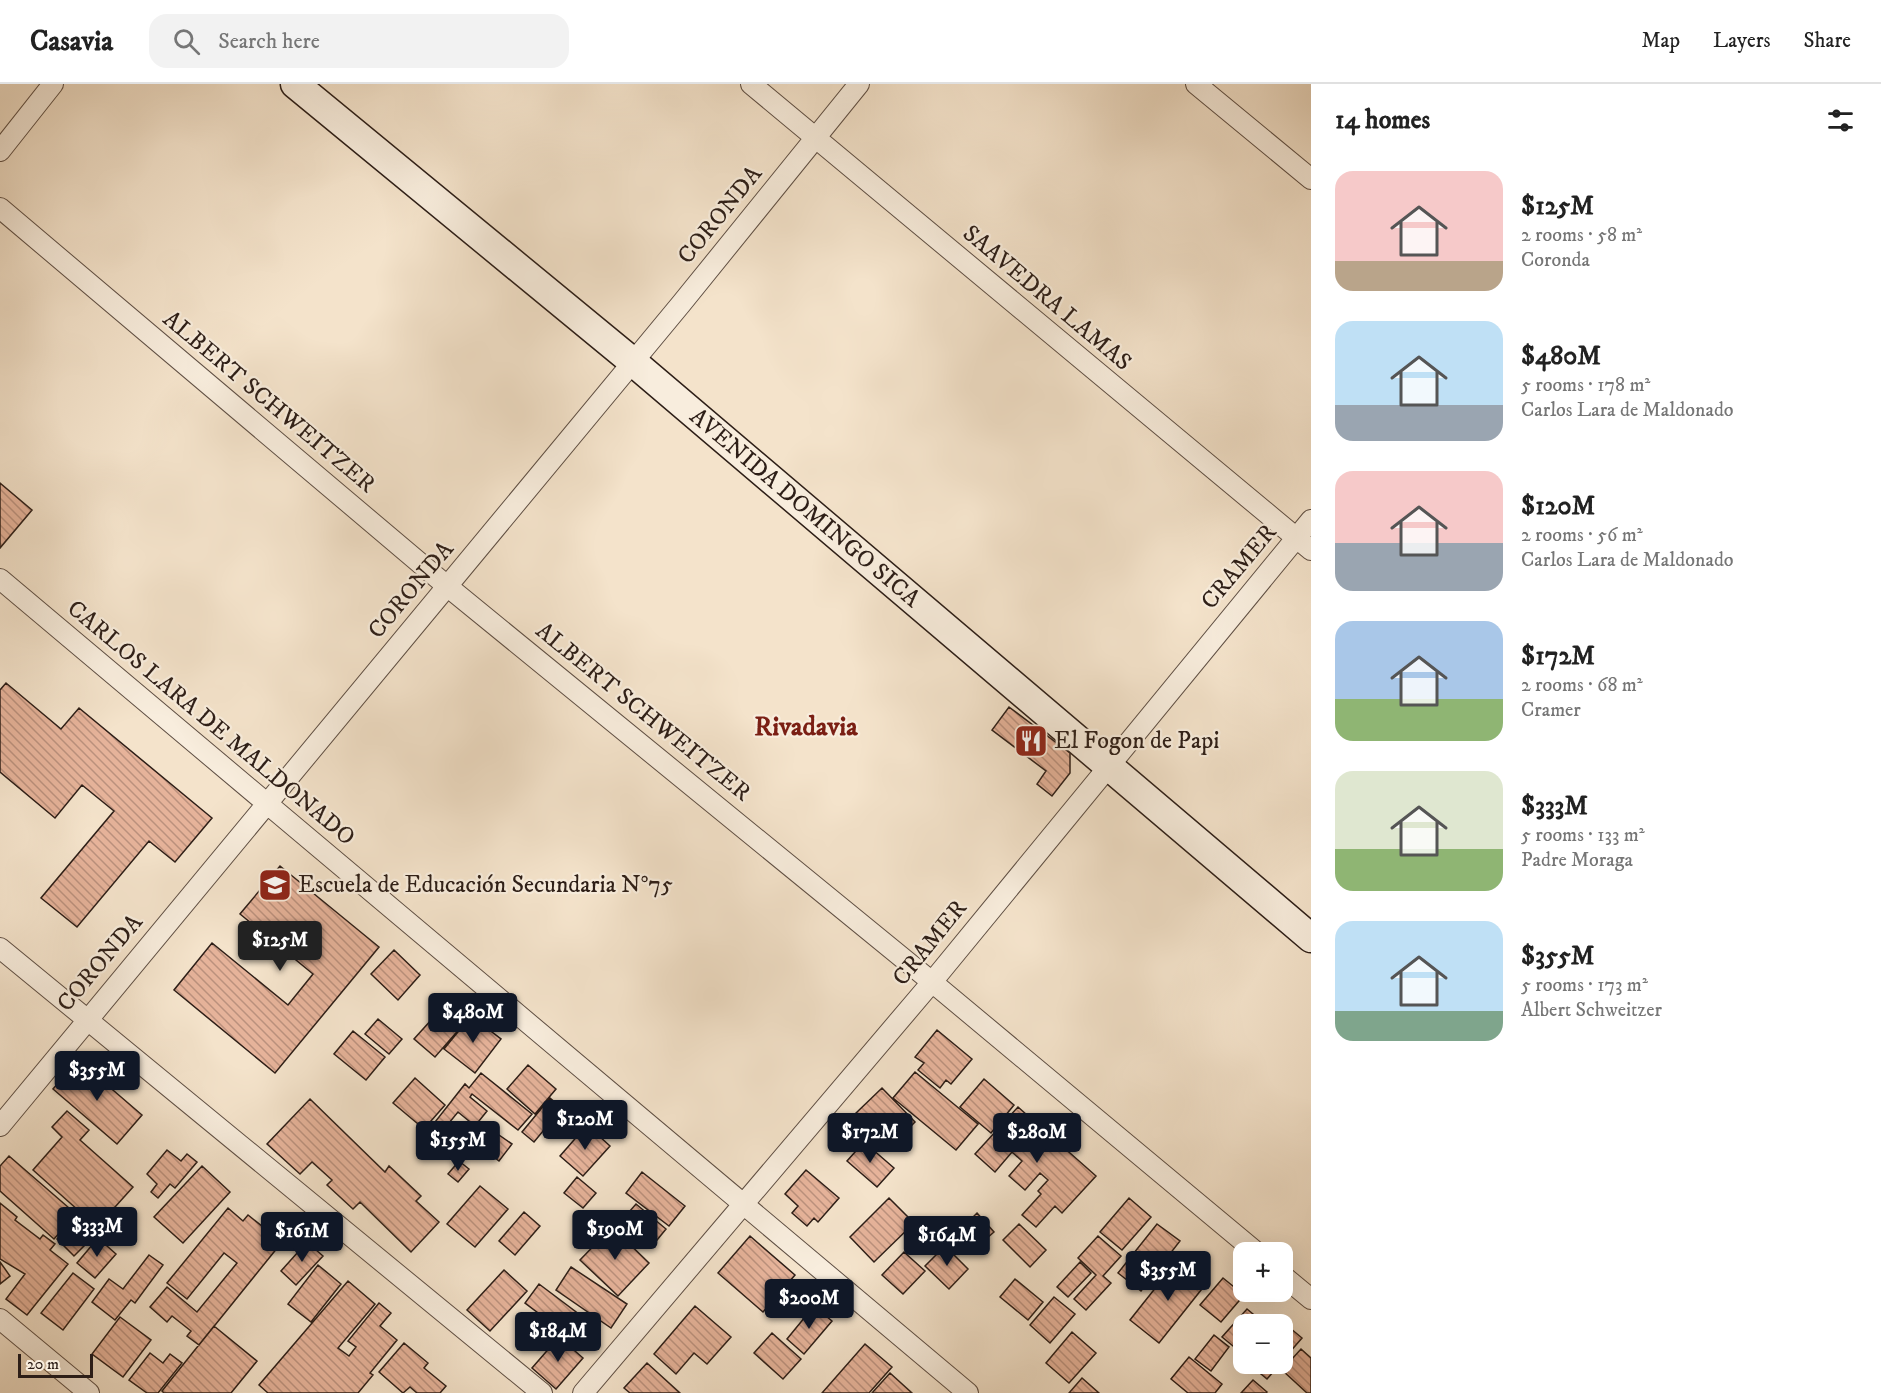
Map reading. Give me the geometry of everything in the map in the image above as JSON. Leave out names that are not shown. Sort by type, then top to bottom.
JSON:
[{"type":"street","points":[[0,151],[53,84]]},
{"type":"street","name":"AVENIDA DOMINGO SICA","points":[[295,84],[633,362],[1311,938]]},
{"type":"street","name":"SAAVEDRA LAMAS","points":[[751,84],[1304,544]]},
{"type":"street","name":"CORONDA","points":[[0,1126],[87,1018],[268,804],[633,362],[859,84]]},
{"type":"street","points":[[1196,84],[1311,179]]},
{"type":"street","name":"ALBERT SCHWEITZER","points":[[0,208],[447,586],[932,982],[1244,1242]]},
{"type":"street","name":"CRAMER","points":[[583,1393],[932,982],[1107,766],[1304,544],[1311,520]]},
{"type":"street","name":"CARLOS LARA DE MALDONADO","points":[[0,579],[968,1393]]},
{"type":"street","points":[[0,948],[542,1393]]},
{"type":"street","points":[[1293,1284],[1311,1299]]},
{"type":"street","points":[[0,1319],[89,1393]]},
{"type":"building","points":[[0,483],[32,510],[0,548]]},
{"type":"building","points":[[6,683],[61,729],[79,708],[212,818],[175,862],[149,841],[77,927],[41,898],[114,811],[82,785],[55,818],[0,772],[0,690]]},
{"type":"building","name":"El Fogon de Papi","points":[[1009,707],[1070,753],[1070,773],[1052,796],[1037,784],[1046,771],[992,730]]},
{"type":"building","points":[[280,866],[379,947],[275,1073],[174,990],[212,943],[288,1005],[313,974],[240,914]]},
{"type":"building","points":[[394,950],[420,975],[398,1000],[371,974]]},
{"type":"building","points":[[442,1008],[462,1026],[435,1057],[414,1039]]},
{"type":"building","points":[[471,1016],[501,1039],[475,1073],[444,1049]]},
{"type":"building","points":[[378,1019],[402,1039],[389,1054],[365,1034]]},
{"type":"building","points":[[937,1030],[972,1059],[951,1084],[946,1080],[940,1088],[918,1070],[924,1063],[915,1057]]},
{"type":"building","points":[[353,1031],[385,1057],[366,1080],[334,1054]]},
{"type":"building","points":[[78,1060],[142,1115],[117,1144],[53,1089]]},
{"type":"building","points":[[528,1065],[556,1089],[535,1114],[507,1089]]},
{"type":"building","points":[[915,1072],[978,1124],[956,1150],[893,1098]]},
{"type":"building","points":[[481,1073],[532,1114],[518,1130],[472,1094],[470,1097],[487,1111],[475,1126],[458,1112],[444,1129],[435,1122],[465,1084],[469,1088]]},
{"type":"building","points":[[415,1078],[445,1105],[424,1129],[393,1103]]},
{"type":"building","points":[[984,1079],[1014,1105],[991,1133],[960,1107]]},
{"type":"building","points":[[882,1088],[915,1122],[889,1148],[855,1114]]},
{"type":"building","points":[[550,1098],[562,1108],[534,1142],[522,1132]]},
{"type":"building","points":[[310,1099],[385,1172],[389,1166],[421,1196],[416,1201],[439,1222],[411,1252],[360,1202],[353,1209],[327,1185],[332,1180],[312,1162],[300,1174],[267,1144]]},
{"type":"building","points":[[1018,1107],[1096,1176],[1062,1213],[1055,1206],[1036,1227],[1022,1215],[1041,1194],[1038,1191],[1048,1180],[1040,1173],[1025,1190],[1009,1176],[1022,1161],[1012,1152],[995,1172],[975,1154]]},
{"type":"building","points":[[67,1111],[89,1130],[80,1140],[133,1187],[97,1227],[33,1170],[62,1137],[52,1127]]},
{"type":"building","points":[[587,1125],[610,1146],[583,1176],[560,1156]]},
{"type":"building","points":[[499,1135],[512,1144],[499,1161],[486,1151]]},
{"type":"building","points":[[864,1142],[894,1168],[877,1187],[847,1161]]},
{"type":"building","points":[[167,1150],[181,1161],[187,1154],[197,1162],[175,1188],[170,1184],[158,1198],[151,1192],[157,1184],[147,1174]]},
{"type":"building","points":[[9,1156],[76,1214],[54,1239],[0,1191],[0,1166]]},
{"type":"building","points":[[459,1161],[469,1169],[458,1182],[448,1174]]},
{"type":"building","points":[[202,1166],[230,1192],[183,1243],[154,1217]]},
{"type":"building","points":[[806,1170],[839,1198],[818,1222],[814,1218],[807,1226],[792,1213],[798,1206],[785,1194]]},
{"type":"building","points":[[642,1172],[685,1206],[669,1226],[626,1193]]},
{"type":"building","points":[[577,1177],[596,1193],[583,1208],[564,1193]]},
{"type":"building","points":[[480,1186],[508,1209],[475,1247],[447,1224]]},
{"type":"building","points":[[889,1198],[914,1223],[874,1262],[850,1237]]},
{"type":"building","points":[[1129,1198],[1151,1217],[1122,1250],[1100,1232]]},
{"type":"building","points":[[0,1203],[17,1217],[15,1220],[40,1239],[43,1235],[55,1244],[50,1250],[68,1264],[27,1315],[6,1299],[25,1274],[0,1259]]},
{"type":"building","points":[[636,1204],[666,1229],[653,1245],[623,1219]]},
{"type":"building","points":[[228,1208],[243,1221],[248,1215],[282,1242],[199,1345],[187,1336],[191,1331],[172,1316],[167,1322],[150,1307],[167,1287],[197,1312],[237,1263],[224,1253],[187,1299],[167,1283]]},
{"type":"building","points":[[524,1212],[540,1226],[515,1255],[499,1241]]},
{"type":"building","points":[[977,1213],[994,1232],[979,1245],[963,1227]]},
{"type":"building","points":[[77,1220],[94,1236],[74,1256],[57,1239]]},
{"type":"building","points":[[1019,1224],[1046,1250],[1030,1267],[1003,1240]]},
{"type":"building","points":[[1157,1224],[1180,1241],[1141,1291],[1118,1273]]},
{"type":"building","points":[[612,1227],[649,1263],[618,1296],[580,1260]]},
{"type":"building","points":[[750,1236],[795,1275],[763,1312],[718,1273]]},
{"type":"building","points":[[1098,1236],[1121,1256],[1103,1276],[1111,1283],[1086,1310],[1074,1299],[1096,1275],[1078,1258]]},
{"type":"building","points":[[98,1238],[116,1254],[95,1278],[77,1263]]},
{"type":"building","points":[[307,1242],[323,1256],[296,1285],[281,1271]]},
{"type":"building","points":[[945,1246],[968,1269],[949,1289],[925,1266]]},
{"type":"building","points":[[904,1252],[925,1271],[903,1294],[882,1275]]},
{"type":"building","points":[[149,1255],[163,1265],[135,1303],[131,1300],[115,1320],[92,1302],[109,1279],[123,1289]]},
{"type":"building","points":[[0,1262],[10,1276],[0,1284]]},
{"type":"building","points":[[1080,1262],[1091,1273],[1068,1297],[1057,1287]]},
{"type":"building","points":[[1176,1262],[1205,1285],[1159,1343],[1130,1320]]},
{"type":"building","points":[[318,1265],[341,1284],[311,1322],[288,1304]]},
{"type":"building","points":[[571,1267],[627,1304],[611,1328],[556,1290]]},
{"type":"building","points":[[504,1270],[527,1291],[490,1331],[467,1310]]},
{"type":"building","points":[[73,1273],[94,1289],[63,1330],[41,1313]]},
{"type":"building","points":[[1223,1278],[1233,1286],[1233,1302],[1238,1302],[1221,1322],[1200,1305]]},
{"type":"building","points":[[1015,1279],[1043,1302],[1028,1320],[1000,1297]]},
{"type":"building","points":[[348,1281],[375,1304],[338,1348],[349,1356],[356,1347],[348,1341],[379,1303],[391,1313],[380,1326],[397,1340],[370,1373],[373,1375],[358,1393],[268,1393],[259,1385]]},
{"type":"building","points":[[539,1284],[600,1330],[586,1349],[525,1303]]},
{"type":"building","points":[[1054,1297],[1075,1314],[1050,1343],[1030,1325]]},
{"type":"building","points":[[695,1306],[731,1337],[707,1364],[694,1353],[676,1374],[654,1354]]},
{"type":"building","points":[[814,1306],[832,1321],[804,1354],[787,1339]]},
{"type":"building","points":[[1247,1309],[1253,1314],[1243,1314]]},
{"type":"building","points":[[120,1317],[151,1340],[123,1377],[92,1354]]},
{"type":"building","points":[[1233,1325],[1233,1346],[1222,1337]]},
{"type":"building","points":[[214,1326],[257,1361],[231,1393],[164,1393],[162,1391]]},
{"type":"building","points":[[1293,1330],[1302,1338],[1293,1348]]},
{"type":"building","points":[[1072,1332],[1096,1353],[1069,1383],[1046,1363]]},
{"type":"building","points":[[772,1333],[801,1359],[783,1379],[754,1353]]},
{"type":"building","points":[[1214,1335],[1229,1347],[1211,1371],[1195,1359]]},
{"type":"building","points":[[559,1337],[583,1358],[556,1389],[532,1368]]},
{"type":"building","points":[[404,1343],[428,1363],[424,1368],[446,1386],[440,1393],[417,1393],[410,1387],[403,1393],[379,1372]]},
{"type":"building","points":[[865,1344],[892,1367],[869,1393],[822,1393]]},
{"type":"building","points":[[1301,1349],[1311,1358],[1311,1393],[1307,1393],[1286,1374],[1293,1374],[1293,1358]]},
{"type":"building","points":[[150,1353],[163,1363],[170,1354],[182,1363],[158,1393],[147,1393],[129,1380]]},
{"type":"building","points":[[1189,1357],[1222,1384],[1215,1393],[1188,1393],[1171,1379]]},
{"type":"building","points":[[647,1363],[680,1393],[630,1393],[624,1388]]},
{"type":"building","points":[[890,1373],[912,1393],[872,1393]]},
{"type":"building","points":[[1261,1374],[1271,1374],[1267,1379]]},
{"type":"building","points":[[1082,1378],[1099,1393],[1069,1393]]},
{"type":"building","points":[[1253,1380],[1267,1392],[1241,1393]]},
{"type":"place","name":"El Fogon de Papi","points":[[1031,741]]},
{"type":"place","name":"Escuela de Educación Secundaria N°75","points":[[275,885]]},
{"type":"district","name":"Rivadavia","points":[[806,727]]}]
